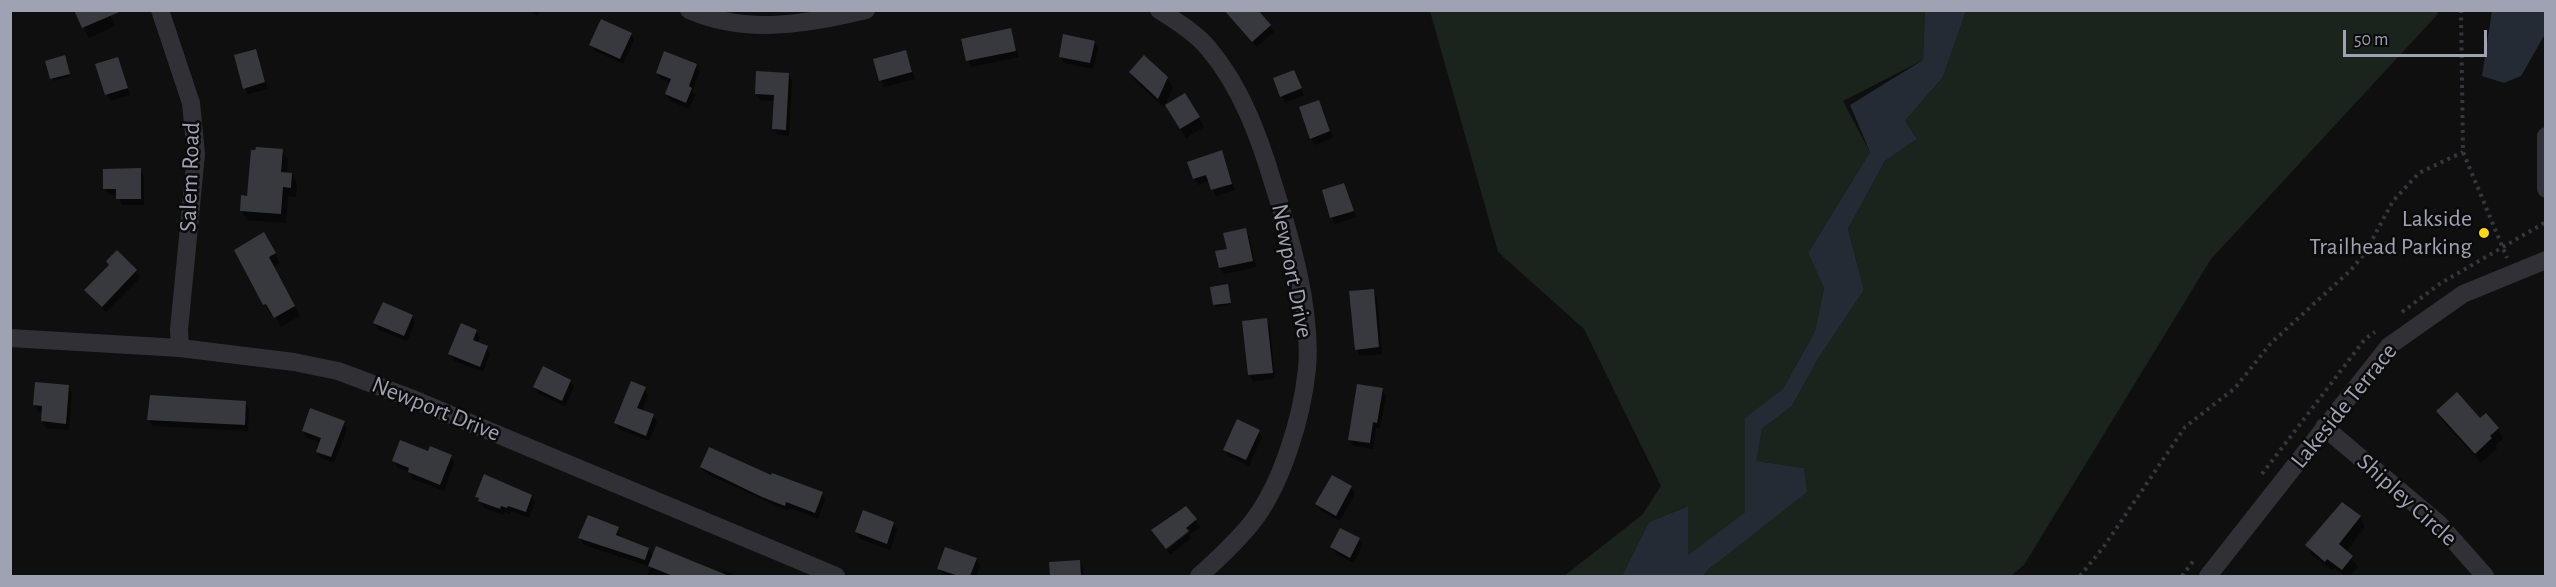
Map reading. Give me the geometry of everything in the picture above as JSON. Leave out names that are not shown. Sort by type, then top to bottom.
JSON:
[{"type":"street","name":"Salem Road","points":[[160,10],[191,103],[196,154],[179,330],[180,348]]},
{"type":"street","points":[[689,10],[725,21],[754,25],[795,24],[866,10]]},
{"type":"street","name":"Newport Drive","points":[[1159,10],[1208,47],[1229,76],[1245,107],[1262,147],[1281,207],[1295,265],[1308,341],[1302,404],[1286,459],[1276,481],[1251,524],[1230,549],[1199,576]]},
{"type":"street","points":[[2546,136],[2546,189]]},
{"type":"street","name":"Lakeside Terrace","points":[[2208,576],[2390,346],[2463,294],[2546,260]]},
{"type":"street","name":"Newport Drive","points":[[10,338],[180,348],[294,362],[338,371],[377,384],[836,576]]},
{"type":"street","name":"Shipley Circle","points":[[2324,427],[2423,509],[2485,576]]},
{"type":"path","points":[[2461,10],[2463,152],[2513,273]]},
{"type":"path","points":[[2080,576],[2105,545],[2185,427],[2235,388],[2271,343],[2351,270],[2365,253],[2393,201],[2419,172],[2463,152]]},
{"type":"shaded area","points":[[1430,11],[1925,11],[1923,60],[1843,101],[1870,152],[1808,253],[1824,288],[1815,331],[1783,389],[1746,418],[1745,512],[1687,556],[1687,506],[1649,522],[1622,576],[1564,576],[1642,515],[1661,486],[1584,329],[1498,252]]},
{"type":"shaded area","points":[[1925,11],[1966,11],[1943,77],[1905,121],[1917,139],[1885,161],[1848,229],[1864,290],[1818,359],[1792,406],[1762,429],[1756,461],[1804,468],[1807,492],[1710,568],[1703,576],[1622,576],[1649,522],[1688,506],[1688,555],[1745,512],[1745,418],[1783,389],[1815,331],[1824,288],[1808,253],[1870,152],[1850,105],[1923,60]]},
{"type":"shaded area","points":[[1966,11],[2437,11],[2438,14],[2211,259],[2024,565],[2011,576],[1703,576],[1804,468],[1755,461],[1762,429],[1792,406],[1818,359],[1864,290],[1848,229],[1885,161],[1917,139],[1905,121],[1943,77]]},
{"type":"shaded area","points":[[2492,11],[2545,11],[2545,34],[2521,76],[2504,83],[2482,76]]},
{"type":"building","points":[[74,10],[124,10],[82,28]]},
{"type":"building","points":[[1224,10],[1258,10],[1271,25],[1252,42]]},
{"type":"building","points":[[601,19],[632,33],[620,59],[589,45]]},
{"type":"building","points":[[1011,28],[1016,51],[966,61],[961,39]]},
{"type":"building","points":[[1063,34],[1095,41],[1090,63],[1059,57]]},
{"type":"building","points":[[256,49],[265,82],[243,89],[234,55]]},
{"type":"building","points":[[906,50],[912,72],[879,81],[873,59]]},
{"type":"building","points":[[664,51],[697,64],[686,103],[665,94],[671,79],[656,73]]},
{"type":"building","points":[[65,55],[70,74],[50,79],[45,61]]},
{"type":"building","points":[[1144,55],[1168,77],[1158,99],[1129,72]]},
{"type":"building","points":[[118,57],[128,88],[105,95],[95,64]]},
{"type":"building","points":[[1294,70],[1302,88],[1280,97],[1273,78]]},
{"type":"building","points":[[756,71],[789,73],[786,130],[772,129],[774,95],[755,94]]},
{"type":"building","points":[[1185,93],[1200,117],[1180,129],[1165,105]]},
{"type":"building","points":[[1319,100],[1330,131],[1310,139],[1299,107]]},
{"type":"building","points":[[256,147],[283,149],[281,172],[292,173],[291,188],[283,187],[281,214],[240,211],[241,195],[247,196],[251,150],[255,150]]},
{"type":"building","points":[[1222,150],[1232,184],[1211,190],[1206,175],[1193,179],[1187,162]]},
{"type":"building","points":[[141,168],[141,199],[116,199],[116,189],[103,189],[103,169]]},
{"type":"building","points":[[1344,183],[1354,211],[1330,218],[1322,190]]},
{"type":"building","points":[[1246,228],[1253,261],[1219,268],[1215,251],[1227,249],[1223,233]]},
{"type":"building","points":[[264,232],[276,253],[269,257],[295,306],[274,318],[266,304],[263,305],[234,250]]},
{"type":"building","points":[[117,250],[137,270],[102,307],[84,290],[109,265],[106,261]]},
{"type":"building","points":[[1228,284],[1231,303],[1213,305],[1210,287]]},
{"type":"building","points":[[1374,289],[1379,347],[1355,350],[1349,291]]},
{"type":"building","points":[[383,302],[413,315],[404,336],[373,323]]},
{"type":"building","points":[[1267,318],[1273,373],[1248,375],[1242,321]]},
{"type":"building","points":[[461,323],[477,330],[473,340],[488,346],[480,367],[448,354]]},
{"type":"building","points":[[543,366],[571,380],[562,401],[533,387]]},
{"type":"building","points":[[631,381],[646,387],[637,408],[654,414],[646,436],[614,423]]},
{"type":"building","points":[[35,382],[69,385],[66,424],[41,421],[42,406],[33,405]]},
{"type":"building","points":[[1357,384],[1383,388],[1377,423],[1373,422],[1370,443],[1348,440]]},
{"type":"building","points":[[2457,392],[2480,418],[2486,413],[2499,428],[2475,454],[2436,411]]},
{"type":"building","points":[[150,395],[246,401],[245,425],[147,420]]},
{"type":"building","points":[[310,408],[345,421],[331,457],[316,452],[321,438],[302,431]]},
{"type":"building","points":[[1237,419],[1260,430],[1246,460],[1223,450]]},
{"type":"building","points":[[400,440],[428,451],[430,446],[452,455],[440,485],[408,472],[409,468],[392,461]]},
{"type":"building","points":[[709,447],[771,475],[772,473],[823,492],[815,513],[786,502],[785,506],[762,497],[700,467]]},
{"type":"building","points":[[484,474],[532,495],[526,512],[508,506],[507,508],[501,506],[500,509],[478,501],[479,498],[475,497]]},
{"type":"building","points":[[1332,475],[1352,486],[1336,516],[1315,504]]},
{"type":"building","points":[[2342,502],[2361,516],[2339,544],[2353,556],[2342,570],[2327,559],[2325,562],[2305,545]]},
{"type":"building","points":[[1186,506],[1197,519],[1186,528],[1189,531],[1166,549],[1151,530]]},
{"type":"building","points":[[863,510],[894,522],[887,544],[855,532]]},
{"type":"building","points":[[588,515],[619,527],[616,535],[649,548],[645,560],[578,538]]},
{"type":"building","points":[[1340,528],[1360,538],[1350,558],[1330,547]]},
{"type":"building","points":[[656,546],[729,576],[673,576],[648,566]]},
{"type":"building","points":[[945,547],[977,558],[970,576],[959,576],[937,569]]},
{"type":"building","points":[[1080,560],[1081,576],[1050,576],[1049,562]]},
{"type":"place","name":"Lakside Trailhead Parking","points":[[2484,233]]}]
